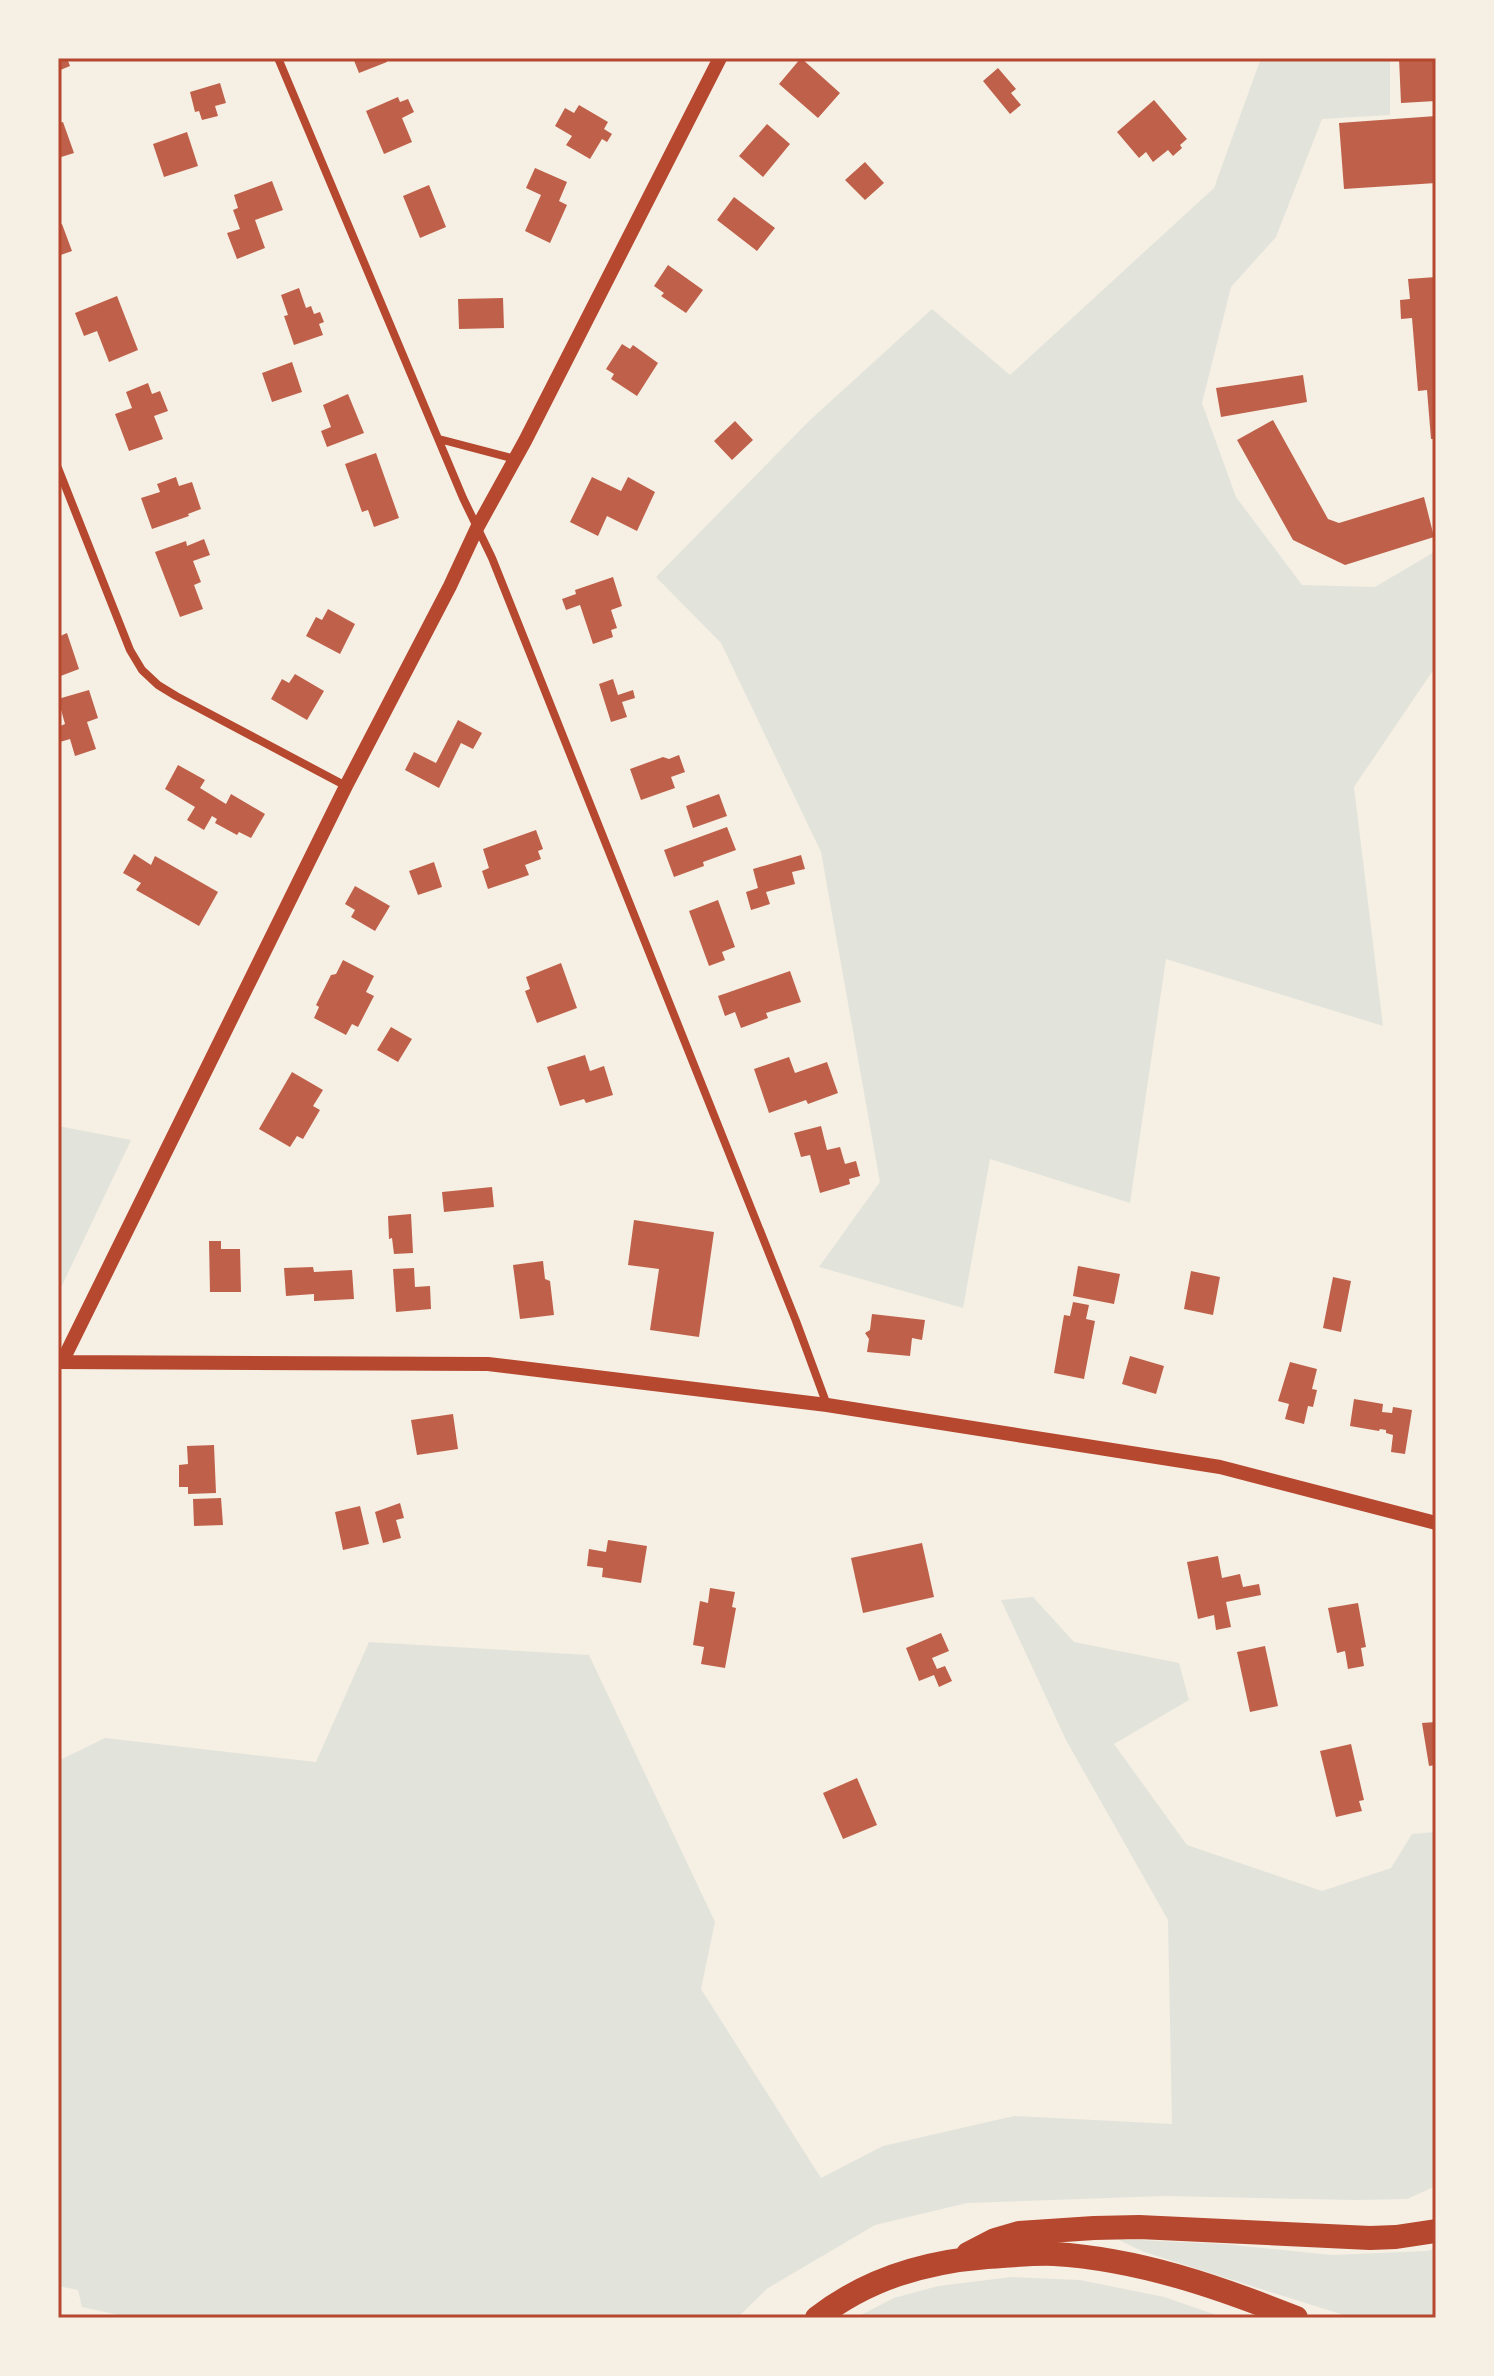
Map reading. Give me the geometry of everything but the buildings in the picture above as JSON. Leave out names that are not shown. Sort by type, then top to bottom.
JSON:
[{"type":"highway","points":[[960,2260],[995,2240],[1028,2231],[1139,2227],[1370,2238],[1436,2231]]},
{"type":"highway","points":[[817,2318],[852,2294],[884,2278],[930,2265],[1051,2254],[1105,2260],[1190,2280],[1296,2318]]},
{"type":"street","points":[[278,58],[492,558],[827,1405]]},
{"type":"street","points":[[720,58],[346,786],[60,1362],[488,1364],[827,1405],[1220,1467],[1436,1523]]},
{"type":"street","points":[[439,439],[515,459]]},
{"type":"street","points":[[58,468],[120,629],[142,670],[176,696],[346,786]]},
{"type":"shaded area","points":[[1261,58],[1390,58],[1390,115],[1322,119],[1276,237],[1231,287],[1202,403],[1236,497],[1302,585],[1375,587],[1436,551],[1436,666],[1354,787],[1383,1026],[1166,959],[1130,1203],[990,1159],[963,1308],[819,1267],[880,1182],[821,852],[721,643],[656,577],[809,421],[932,309],[1010,375],[1214,188]]},
{"type":"shaded area","points":[[58,1126],[131,1140],[58,1294]]},
{"type":"shaded area","points":[[1033,1597],[1074,1642],[1179,1663],[1189,1700],[1114,1744],[1187,1845],[1322,1891],[1391,1868],[1412,1834],[1436,1832],[1436,2186],[1407,2199],[1164,2196],[967,2203],[875,2225],[768,2288],[737,2318],[132,2318],[82,2307],[78,2290],[58,2286],[58,1761],[105,1738],[316,1762],[369,1642],[589,1655],[715,1922],[701,1989],[821,2178],[883,2146],[1014,2116],[1172,2124],[1168,1920],[1066,1740],[1001,1600]]},
{"type":"shaded area","points":[[1117,2239],[1224,2244],[1332,2255],[1436,2248],[1436,2318],[1353,2318],[1144,2252]]},
{"type":"shaded area","points":[[1012,2277],[1080,2280],[1164,2297],[1225,2318],[855,2318],[894,2298],[938,2286]]}]
